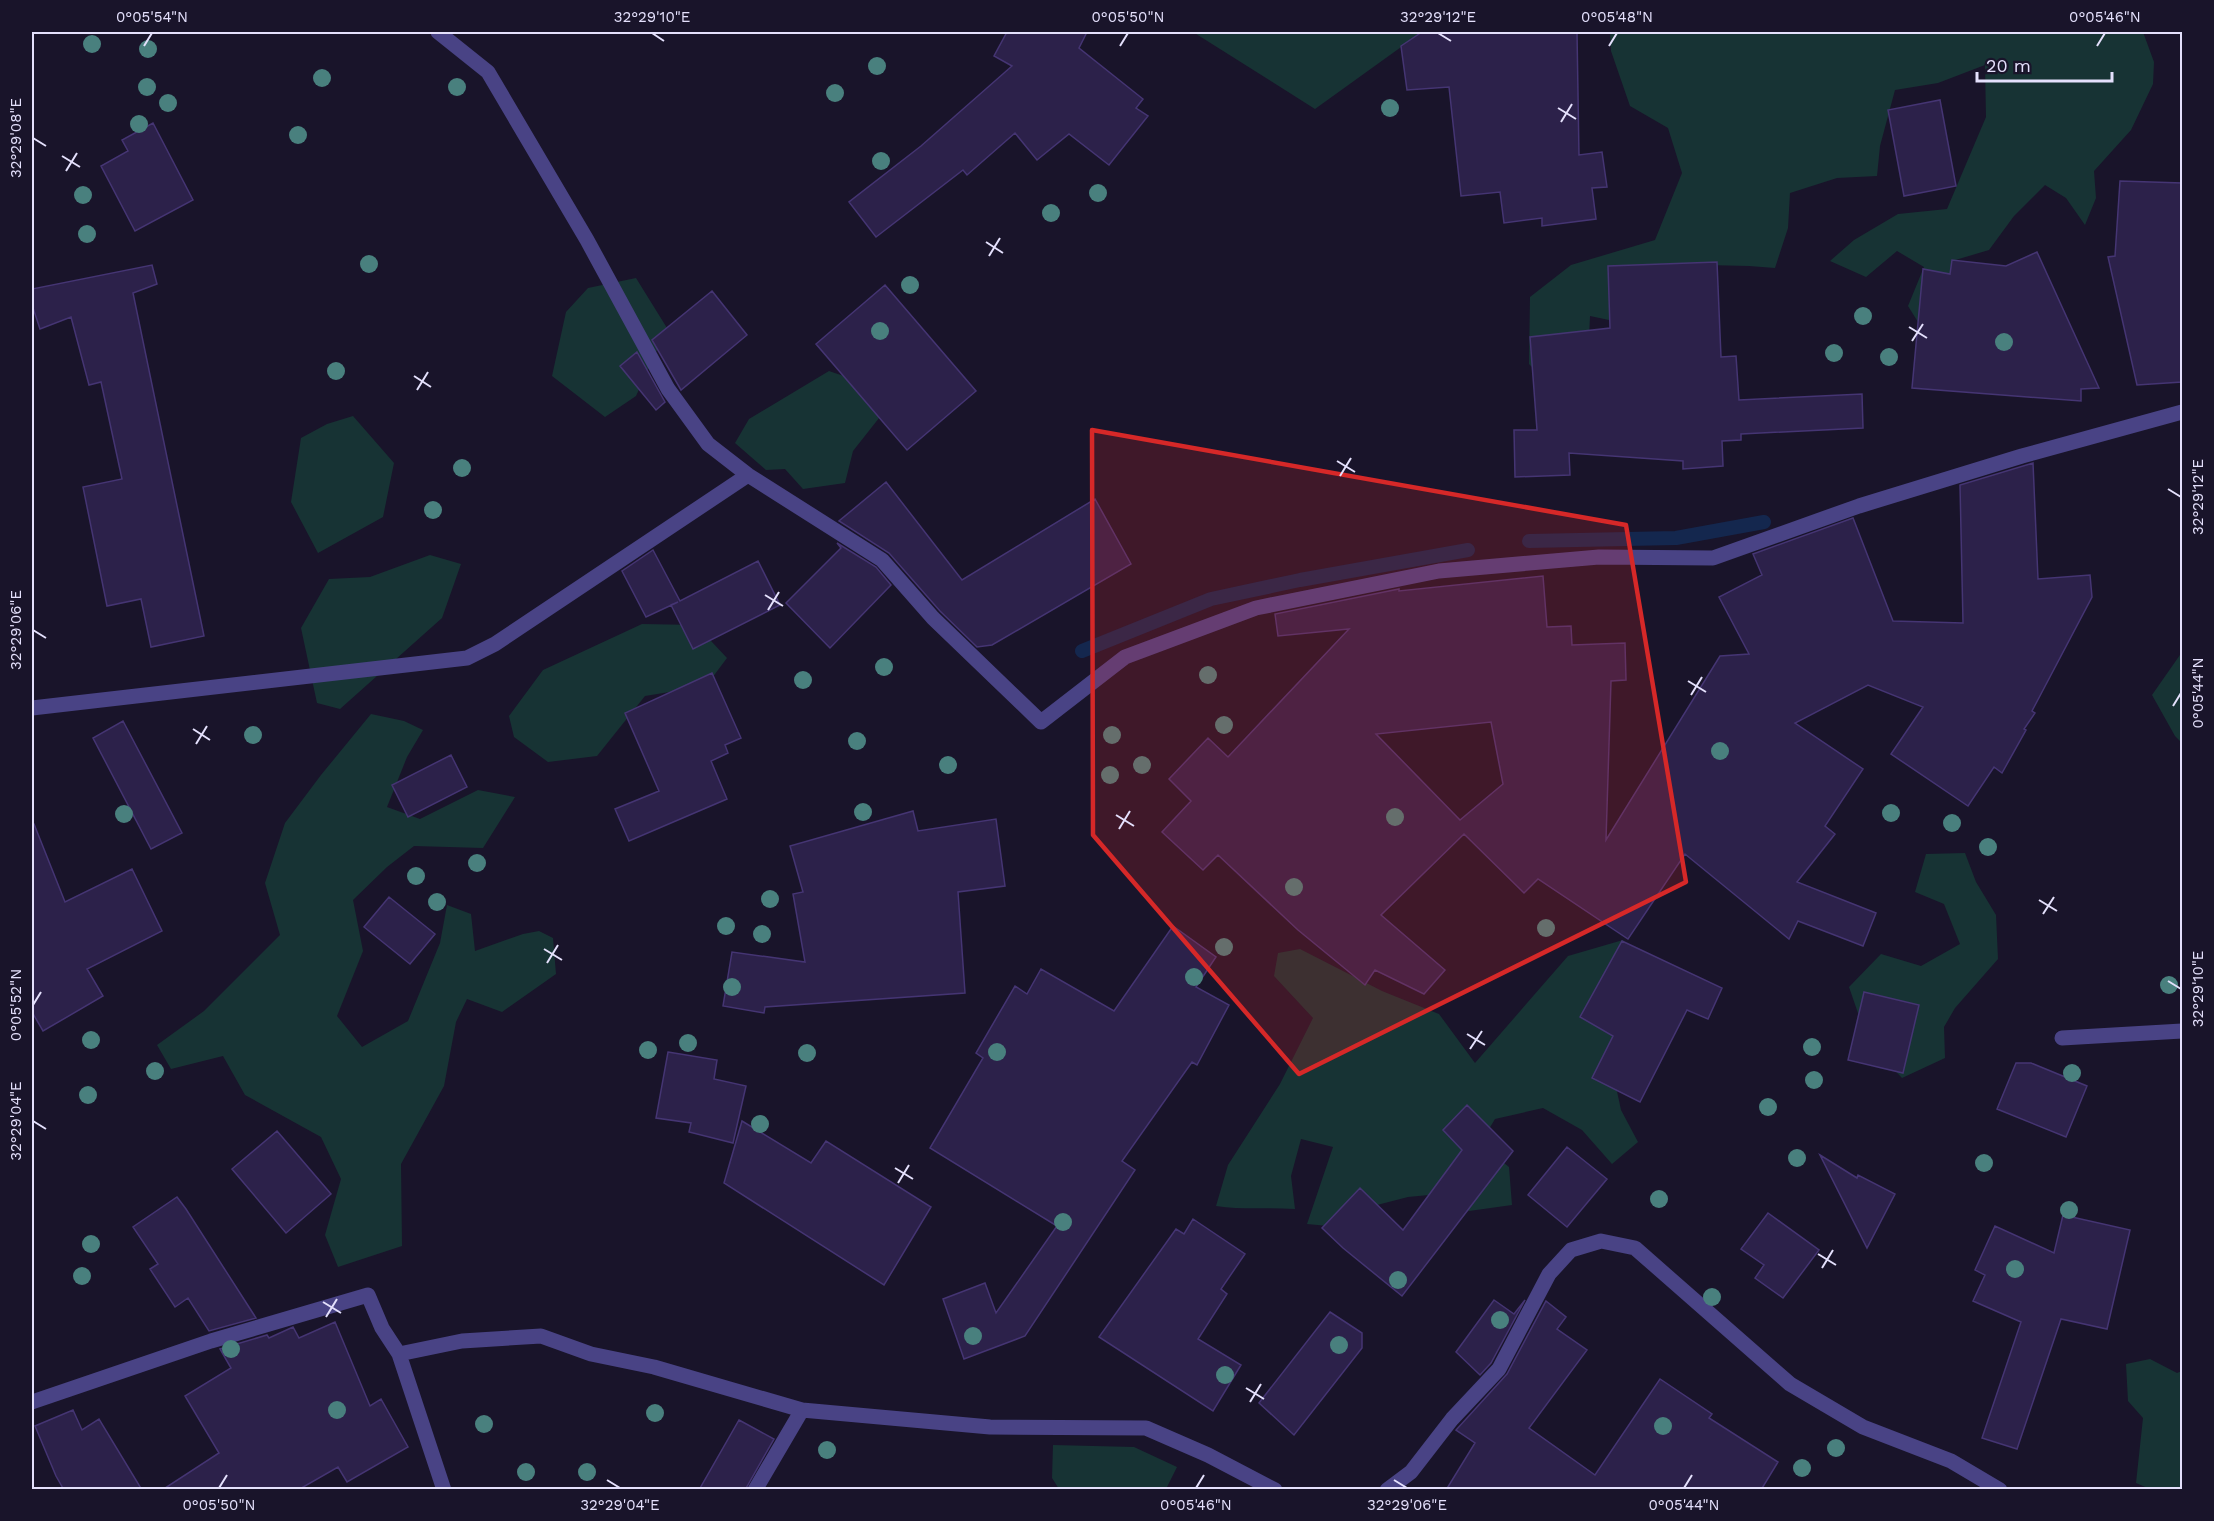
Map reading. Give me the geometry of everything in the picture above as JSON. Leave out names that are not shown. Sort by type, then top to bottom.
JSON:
[{"type":"street","points":[[438,32],[488,72],[587,240],[668,388],[708,444],[748,475],[882,560],[933,618],[1041,722],[1125,657],[1256,608],[1438,571],[1599,557],[1713,558],[1859,506],[2022,456],[2182,412]]},
{"type":"street","points":[[32,708],[467,658],[495,644],[748,475]]},
{"type":"street","points":[[2062,1038],[2182,1031]]},
{"type":"street","points":[[1387,1490],[1411,1472],[1452,1419],[1499,1369],[1549,1274],[1571,1250],[1601,1241],[1635,1248],[1790,1384],[1863,1427],[1951,1461],[2000,1490]]},
{"type":"street","points":[[32,1402],[210,1341],[368,1296],[382,1328],[399,1354],[444,1490]]},
{"type":"street","points":[[399,1354],[462,1341],[541,1336],[591,1354],[654,1367],[802,1410],[990,1427],[1146,1428],[1209,1455],[1275,1490]]},
{"type":"street","points":[[755,1490],[802,1410]]},
{"type":"highlighted area","points":[[1092,430],[1626,525],[1686,882],[1299,1074],[1093,835]]},
{"type":"green space","points":[[1193,32],[1422,32],[1315,109]]},
{"type":"green space","points":[[1610,32],[2143,32],[2154,62],[2153,84],[2131,130],[2094,171],[2096,198],[2085,225],[2066,198],[2045,185],[2014,216],[1989,250],[1952,261],[1946,297],[1923,330],[1908,306],[1924,267],[1897,251],[1866,277],[1830,261],[1854,240],[1898,214],[1947,209],[1986,117],[1985,65],[1938,83],[1895,90],[1880,146],[1877,176],[1837,178],[1790,193],[1788,228],[1775,268],[1662,264],[1720,287],[1692,283],[1628,324],[1590,316],[1588,358],[1558,394],[1529,364],[1530,297],[1571,265],[1655,240],[1682,173],[1668,128],[1630,106],[1611,51]]},
{"type":"green space","points":[[636,278],[667,328],[636,396],[605,417],[552,376],[566,312],[588,288]]},
{"type":"green space","points":[[829,371],[864,383],[883,413],[853,451],[845,483],[803,489],[785,469],[766,470],[735,443],[749,419]]},
{"type":"green space","points":[[353,416],[394,463],[383,517],[318,553],[291,502],[301,438],[327,424]]},
{"type":"green space","points":[[430,555],[461,564],[442,618],[340,709],[317,703],[301,628],[329,579],[370,577]]},
{"type":"green space","points":[[642,624],[696,625],[727,658],[706,686],[645,696],[597,756],[548,762],[514,737],[509,716],[543,670]]},
{"type":"green space","points":[[2182,652],[2182,743],[2175,736],[2152,695]]},
{"type":"green space","points":[[371,714],[404,721],[423,730],[407,757],[387,807],[420,819],[478,790],[515,797],[483,848],[414,846],[387,867],[353,900],[363,951],[337,1016],[362,1047],[408,1021],[440,943],[447,905],[471,914],[475,951],[523,934],[539,931],[553,938],[556,974],[502,1012],[467,999],[456,1022],[444,1086],[401,1164],[402,1246],[338,1267],[325,1235],[341,1179],[321,1137],[245,1095],[223,1056],[171,1069],[157,1045],[204,1011],[280,935],[265,883],[285,823]]},
{"type":"green space","points":[[1965,853],[1976,882],[1996,915],[1998,959],[1955,1008],[1944,1027],[1945,1058],[1902,1078],[1868,1042],[1849,987],[1881,954],[1921,966],[1960,944],[1944,904],[1915,892],[1926,854]]},
{"type":"green space","points":[[1623,940],[1641,989],[1609,1054],[1621,1110],[1638,1142],[1612,1164],[1582,1130],[1543,1108],[1495,1119],[1480,1144],[1509,1167],[1512,1205],[1469,1211],[1439,1194],[1408,1197],[1377,1205],[1339,1227],[1307,1224],[1333,1147],[1301,1139],[1291,1176],[1295,1209],[1216,1206],[1228,1165],[1280,1084],[1313,1018],[1274,976],[1278,953],[1300,949],[1382,991],[1439,1014],[1475,1063],[1568,956]]},
{"type":"green space","points":[[2150,1359],[2177,1373],[2182,1371],[2182,1489],[2150,1489],[2136,1483],[2143,1418],[2128,1401],[2126,1364]]},
{"type":"green space","points":[[1053,1445],[1134,1447],[1177,1467],[1166,1489],[1059,1489],[1052,1478]]},
{"type":"building","points":[[1007,32],[1087,32],[1079,48],[1143,99],[1136,108],[1148,116],[1109,165],[1069,134],[1037,160],[1015,133],[967,175],[963,170],[876,237],[849,202],[921,146],[1012,66],[994,56]]},
{"type":"building","points":[[1422,32],[1577,32],[1579,155],[1602,152],[1607,187],[1592,188],[1596,219],[1542,226],[1542,218],[1504,223],[1500,192],[1461,196],[1449,87],[1407,90],[1401,46]]},
{"type":"building","points":[[1940,100],[1956,186],[1904,196],[1888,110]]},
{"type":"building","points":[[153,123],[193,200],[135,231],[101,166],[128,151],[122,140]]},
{"type":"building","points":[[2120,181],[2182,183],[2182,382],[2137,385],[2108,257],[2115,256]]},
{"type":"building","points":[[2037,252],[2099,388],[2081,389],[2081,401],[1912,388],[1923,269],[1950,274],[1952,260],[2006,266]]},
{"type":"building","points":[[1717,262],[1721,357],[1736,356],[1739,400],[1862,394],[1863,428],[1741,434],[1741,440],[1722,441],[1723,466],[1683,469],[1683,461],[1569,453],[1570,475],[1515,477],[1514,430],[1537,430],[1530,337],[1610,328],[1608,266]]},
{"type":"building","points":[[152,265],[157,284],[133,293],[204,636],[151,647],[141,599],[107,606],[83,487],[122,479],[101,382],[89,385],[71,317],[40,329],[32,305],[32,289]]},
{"type":"building","points":[[885,285],[976,391],[907,450],[816,344]]},
{"type":"building","points":[[712,291],[747,335],[681,390],[652,340]]},
{"type":"building","points":[[637,352],[665,402],[656,410],[620,366]]},
{"type":"building","points":[[2033,463],[2038,579],[2090,575],[2092,597],[2032,711],[2035,713],[2024,729],[2026,730],[2002,773],[1994,767],[1968,806],[1891,754],[1923,707],[1868,685],[1795,723],[1863,769],[1825,826],[1835,834],[1797,882],[1876,913],[1863,946],[1798,921],[1789,939],[1685,854],[1628,939],[1538,879],[1524,893],[1464,834],[1381,915],[1445,970],[1424,994],[1375,970],[1365,985],[1298,930],[1218,855],[1203,870],[1162,832],[1191,801],[1169,779],[1208,738],[1228,757],[1349,629],[1278,636],[1275,614],[1399,589],[1399,591],[1543,576],[1547,627],[1571,626],[1572,645],[1625,643],[1626,680],[1611,681],[1606,840],[1720,656],[1749,654],[1719,597],[1762,575],[1753,554],[1853,518],[1893,621],[1963,623],[1960,485]],"holes":[[[1491,722],[1503,784],[1460,820],[1376,734]]]},
{"type":"building","points":[[886,482],[962,580],[1095,499],[1131,564],[992,645],[977,647],[940,611],[889,553],[839,521]]},
{"type":"building","points":[[837,543],[876,567],[891,585],[830,648],[786,603],[841,548]]},
{"type":"building","points":[[653,550],[680,601],[758,561],[780,605],[693,649],[671,605],[646,617],[622,571]]},
{"type":"building","points":[[712,673],[741,738],[725,745],[728,753],[711,761],[727,799],[629,841],[615,809],[659,791],[625,713]]},
{"type":"building","points":[[123,721],[182,833],[151,849],[93,738]]},
{"type":"building","points":[[451,755],[467,787],[408,817],[392,785]]},
{"type":"building","points":[[913,811],[918,831],[996,819],[1005,886],[958,892],[965,993],[765,1007],[764,1013],[723,1006],[732,952],[805,962],[793,894],[803,892],[790,846]]},
{"type":"building","points":[[32,824],[34,824],[65,902],[132,869],[162,931],[87,969],[103,996],[43,1031],[32,1012]]},
{"type":"building","points":[[389,897],[435,934],[410,964],[364,927]]},
{"type":"building","points":[[1173,926],[1216,957],[1196,987],[1229,1005],[1197,1065],[1192,1062],[1122,1161],[1135,1170],[1025,1336],[964,1359],[943,1299],[985,1283],[996,1313],[1057,1226],[930,1148],[983,1058],[976,1053],[1015,986],[1027,994],[1041,969],[1114,1011]]},
{"type":"building","points":[[1622,941],[1722,988],[1708,1019],[1687,1010],[1640,1102],[1592,1078],[1613,1036],[1580,1017]]},
{"type":"building","points":[[1864,992],[1919,1005],[1903,1073],[1848,1060]]},
{"type":"building","points":[[668,1052],[717,1060],[714,1079],[746,1086],[733,1143],[689,1132],[691,1123],[656,1118]]},
{"type":"building","points":[[2016,1063],[2031,1063],[2087,1086],[2066,1137],[1997,1109]]},
{"type":"building","points":[[1467,1105],[1513,1151],[1402,1296],[1322,1228],[1360,1188],[1403,1230],[1462,1150],[1443,1130]]},
{"type":"building","points":[[742,1121],[811,1163],[826,1141],[931,1207],[884,1285],[724,1183]]},
{"type":"building","points":[[277,1131],[331,1194],[286,1233],[232,1169]]},
{"type":"building","points":[[1567,1147],[1607,1179],[1567,1227],[1528,1195]]},
{"type":"building","points":[[1820,1155],[1857,1178],[1858,1175],[1895,1194],[1867,1248]]},
{"type":"building","points":[[177,1197],[256,1318],[209,1331],[188,1298],[175,1307],[150,1269],[158,1264],[133,1227]]},
{"type":"building","points":[[1768,1213],[1819,1250],[1783,1298],[1755,1278],[1764,1265],[1741,1249]]},
{"type":"building","points":[[2063,1215],[2130,1230],[2107,1329],[2061,1319],[2017,1449],[1982,1438],[2021,1322],[1973,1301],[1985,1275],[1975,1270],[1995,1226],[2054,1253]]},
{"type":"building","points":[[1193,1219],[1245,1254],[1221,1289],[1227,1294],[1198,1339],[1241,1365],[1213,1411],[1099,1337],[1176,1229],[1184,1234]]},
{"type":"building","points":[[1494,1300],[1514,1314],[1525,1300],[1491,1363],[1480,1375],[1456,1352]]},
{"type":"building","points":[[1546,1301],[1566,1317],[1557,1329],[1587,1350],[1529,1428],[1595,1475],[1660,1379],[1712,1414],[1709,1418],[1778,1462],[1761,1490],[1446,1490],[1475,1443],[1456,1430],[1507,1374]]},
{"type":"building","points":[[1330,1312],[1362,1333],[1362,1348],[1294,1435],[1259,1403]]},
{"type":"building","points":[[335,1322],[370,1406],[381,1399],[408,1447],[347,1482],[338,1467],[298,1490],[162,1490],[219,1453],[185,1396],[231,1368],[220,1349],[267,1335],[269,1338],[293,1327],[299,1338]]},
{"type":"building","points":[[73,1410],[82,1430],[99,1419],[142,1490],[64,1490],[35,1426]]},
{"type":"building","points":[[739,1420],[774,1439],[745,1490],[699,1490]]},
{"type":"waterway","points":[[1529,541],[1676,538],[1764,522]]},
{"type":"waterway","points":[[1082,651],[1211,599],[1300,580],[1468,550]]}]
